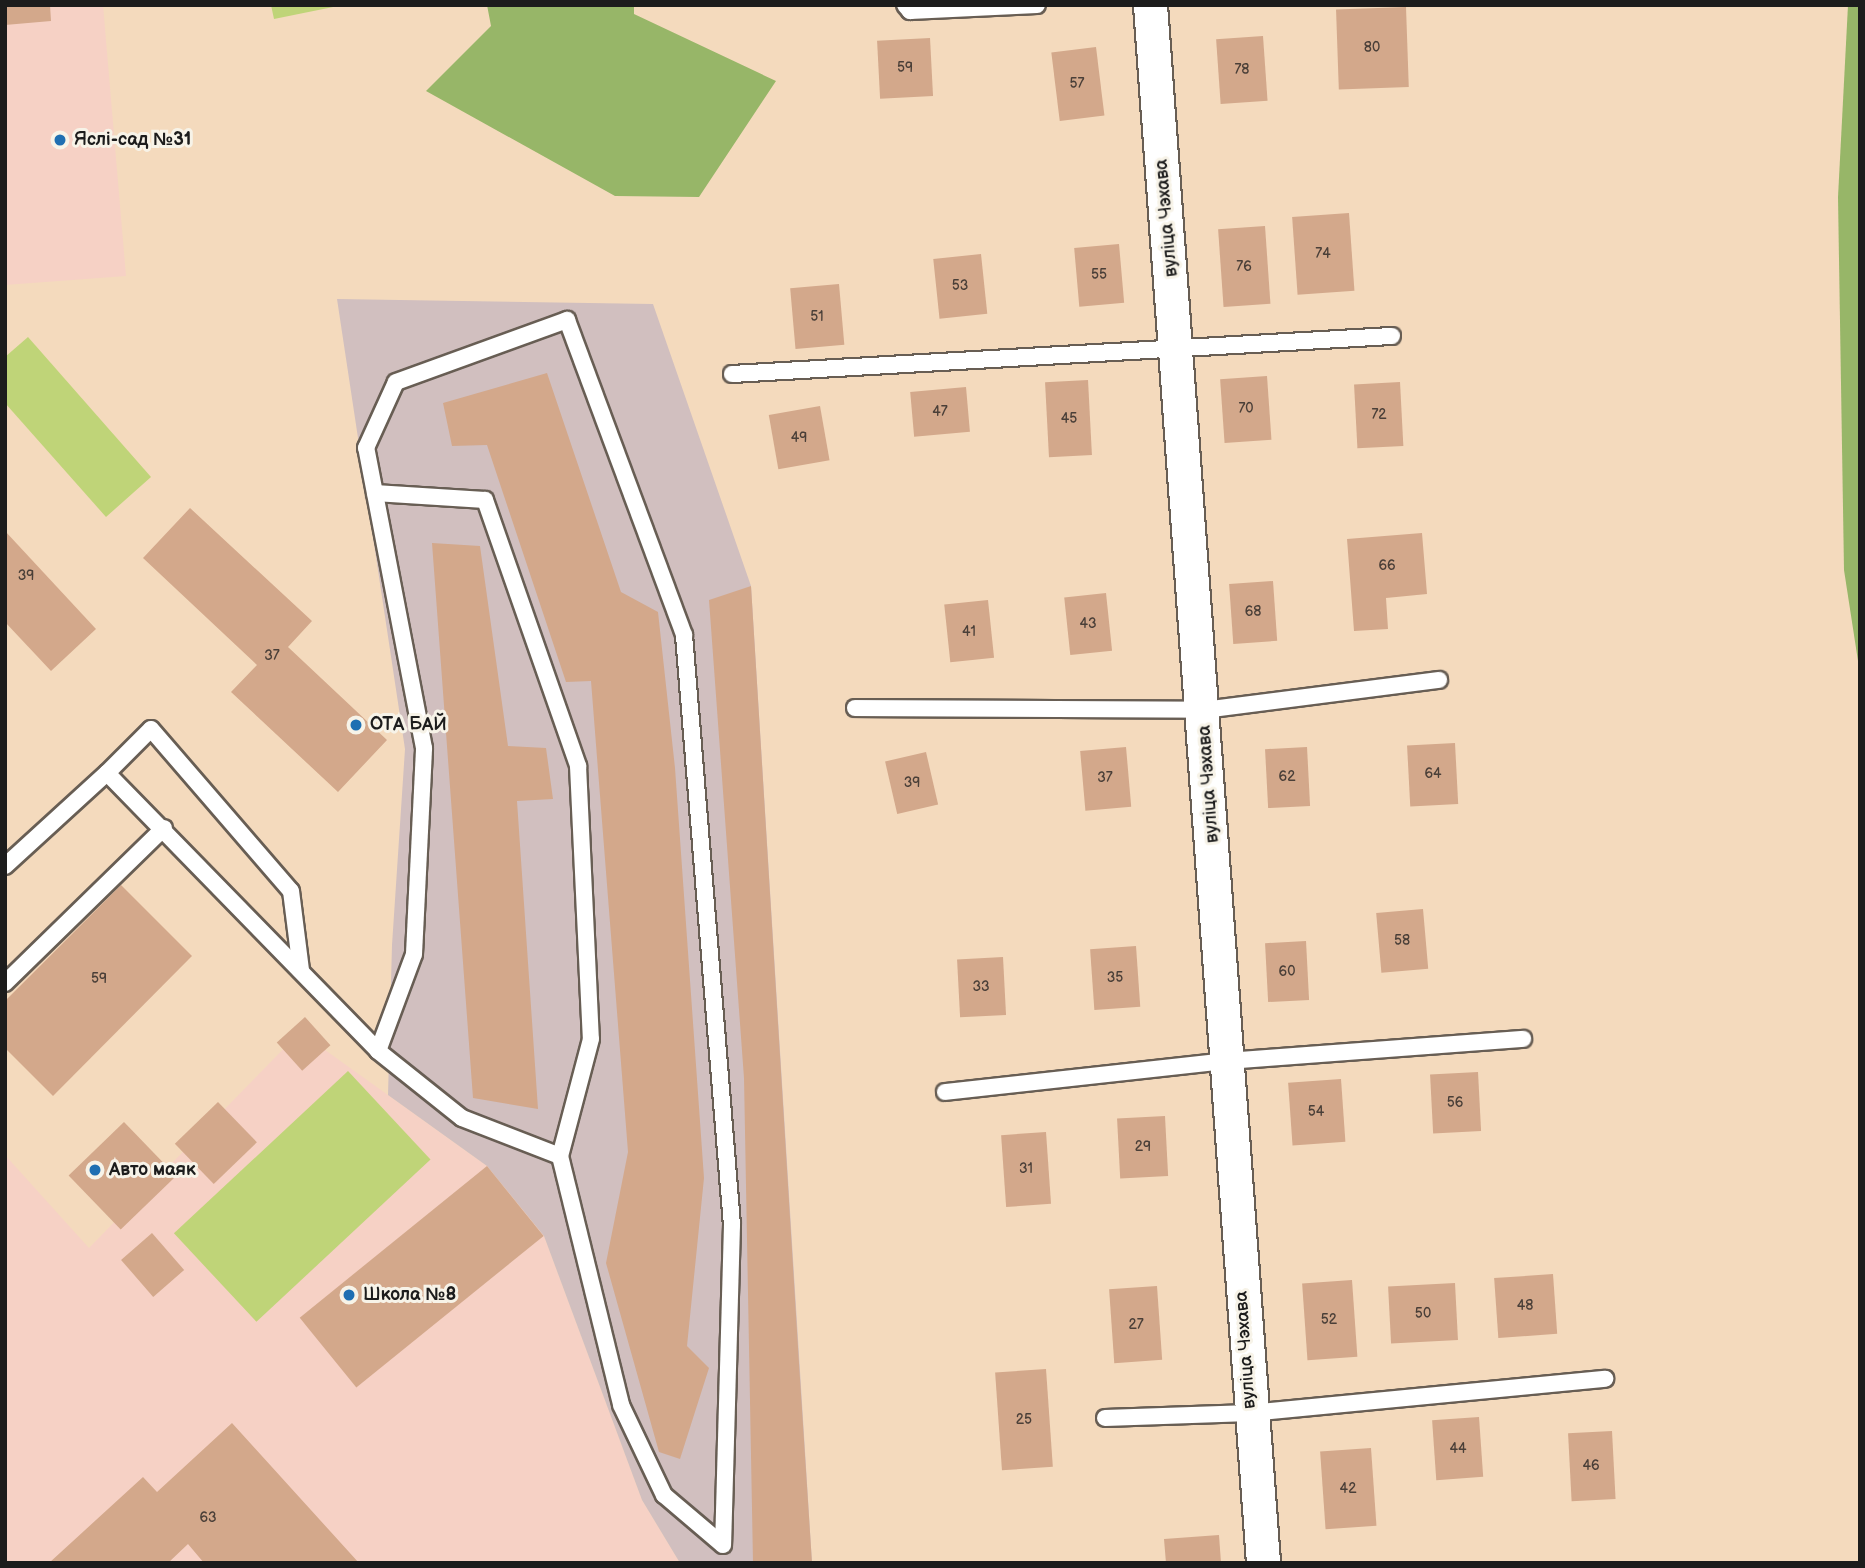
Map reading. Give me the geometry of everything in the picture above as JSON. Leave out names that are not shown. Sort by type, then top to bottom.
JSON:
[{"type":"street","name":"вуліца Чэхава","points":[[1150,5],[1178,347],[1250,1413],[1263,1563]]},
{"type":"lane","points":[[905,5],[910,11],[1037,5]]},
{"type":"lane","points":[[375,493],[485,500],[578,766],[591,1039],[560,1156],[621,1405],[664,1495],[723,1545],[732,1225],[684,635],[567,320],[397,382],[366,448],[424,748],[414,954],[378,1051]]},
{"type":"lane","points":[[732,374],[1392,336]]},
{"type":"lane","points":[[855,708],[1204,710],[1439,680]]},
{"type":"lane","points":[[5,866],[151,729],[291,891],[301,970]]},
{"type":"lane","points":[[107,773],[164,828],[378,1051],[462,1118],[560,1156]]},
{"type":"lane","points":[[5,983],[164,828]]},
{"type":"lane","points":[[945,1093],[1228,1061],[1523,1039]]},
{"type":"lane","points":[[1105,1418],[1250,1413],[1605,1378]]},
{"type":"shaded area","name":"Яслі-сад №31","points":[[5,5],[103,5],[126,276],[5,285]]},
{"type":"shaded area","points":[[337,299],[653,304],[751,586],[812,1563],[680,1563],[642,1500],[544,1236],[487,1166],[388,1095],[392,945],[405,749]]},
{"type":"shaded area","name":"Школа №8","points":[[300,1032],[487,1166],[544,1236],[642,1500],[680,1563],[5,1563],[5,1155],[89,1248]]},
{"type":"green space","points":[[271,5],[343,5],[274,19]]},
{"type":"green space","points":[[487,5],[634,5],[634,14],[776,81],[699,197],[615,196],[426,91],[491,26]]},
{"type":"green space","points":[[1848,5],[1860,5],[1860,674],[1844,570],[1838,197]]},
{"type":"green space","points":[[28,337],[151,477],[106,517],[5,403],[5,357]]},
{"type":"green space","points":[[348,1071],[431,1159],[256,1322],[174,1233]]},
{"type":"building","points":[[5,5],[50,5],[51,21],[5,25]]},
{"type":"building","points":[[1406,7],[1409,87],[1339,89],[1336,9]]},
{"type":"building","points":[[1263,36],[1268,101],[1221,104],[1216,39]]},
{"type":"building","points":[[930,38],[933,96],[880,99],[877,41]]},
{"type":"building","points":[[1096,47],[1104,115],[1060,121],[1051,52]]},
{"type":"building","points":[[1349,213],[1354,291],[1298,295],[1292,217]]},
{"type":"building","points":[[1265,226],[1270,304],[1224,307],[1218,229]]},
{"type":"building","points":[[1119,244],[1124,303],[1079,307],[1074,248]]},
{"type":"building","points":[[981,254],[987,314],[940,319],[933,259]]},
{"type":"building","points":[[839,284],[844,345],[796,349],[790,288]]},
{"type":"building","points":[[547,373],[621,592],[658,612],[675,768],[704,1178],[687,1346],[709,1368],[680,1459],[659,1452],[606,1263],[628,1152],[591,681],[566,682],[487,445],[452,446],[443,403]]},
{"type":"building","points":[[1267,376],[1271,440],[1225,443],[1220,379]]},
{"type":"building","points":[[1088,380],[1092,455],[1049,457],[1045,382]]},
{"type":"building","points":[[1400,382],[1403,446],[1357,448],[1354,384]]},
{"type":"building","points":[[966,387],[970,432],[914,437],[910,392]]},
{"type":"building","points":[[820,406],[830,460],[778,469],[769,415]]},
{"type":"building","points":[[190,508],[312,621],[288,647],[387,740],[338,792],[231,692],[257,665],[143,558]]},
{"type":"building","points":[[5,531],[96,629],[51,671],[5,622]]},
{"type":"building","points":[[1422,533],[1427,594],[1386,598],[1388,629],[1354,631],[1347,539]]},
{"type":"building","points":[[432,543],[480,546],[508,746],[546,748],[553,799],[517,801],[538,1109],[473,1098]]},
{"type":"building","points":[[1273,581],[1277,641],[1233,644],[1229,584]]},
{"type":"building","points":[[751,586],[812,1563],[753,1563],[744,1078],[709,600]]},
{"type":"building","points":[[1106,593],[1112,651],[1070,655],[1064,597]]},
{"type":"building","points":[[988,600],[994,658],[950,662],[944,605]]},
{"type":"building","points":[[1455,743],[1458,804],[1410,806],[1407,746]]},
{"type":"building","points":[[1126,747],[1131,807],[1085,811],[1080,751]]},
{"type":"building","points":[[1307,747],[1310,806],[1268,808],[1265,749]]},
{"type":"building","points":[[926,752],[938,805],[897,814],[885,761]]},
{"type":"building","points":[[121,885],[192,956],[53,1096],[5,1048],[5,1001]]},
{"type":"building","points":[[1423,909],[1428,969],[1381,973],[1376,913]]},
{"type":"building","points":[[1306,941],[1309,1000],[1268,1002],[1265,943]]},
{"type":"building","points":[[1136,946],[1140,1007],[1094,1010],[1090,949]]},
{"type":"building","points":[[1003,957],[1006,1015],[960,1017],[957,959]]},
{"type":"building","points":[[305,1017],[330,1045],[302,1071],[277,1042]]},
{"type":"building","points":[[1478,1072],[1481,1131],[1433,1133],[1430,1075]]},
{"type":"building","points":[[1341,1079],[1345,1142],[1293,1146],[1288,1083]]},
{"type":"building","points":[[218,1102],[257,1142],[214,1184],[175,1144]]},
{"type":"building","points":[[1165,1116],[1168,1176],[1120,1178],[1117,1119]]},
{"type":"building","points":[[124,1122],[176,1176],[121,1229],[69,1175]]},
{"type":"building","points":[[1046,1132],[1051,1204],[1006,1207],[1001,1135]]},
{"type":"building","points":[[487,1166],[544,1236],[356,1388],[300,1318]]},
{"type":"building","points":[[152,1233],[184,1270],[153,1297],[121,1260]]},
{"type":"building","points":[[1553,1274],[1557,1334],[1498,1338],[1494,1278]]},
{"type":"building","points":[[1352,1280],[1357,1357],[1307,1360],[1302,1283]]},
{"type":"building","points":[[1455,1283],[1458,1340],[1391,1343],[1388,1287]]},
{"type":"building","points":[[1157,1286],[1162,1360],[1114,1363],[1109,1289]]},
{"type":"building","points":[[1046,1369],[1053,1467],[1002,1470],[995,1373]]},
{"type":"building","points":[[1479,1417],[1483,1477],[1436,1480],[1432,1420]]},
{"type":"building","points":[[232,1423],[359,1563],[204,1563],[188,1544],[168,1563],[49,1563],[143,1477],[157,1492]]},
{"type":"building","points":[[1612,1431],[1616,1499],[1572,1501],[1568,1433]]},
{"type":"building","points":[[1371,1448],[1376,1526],[1326,1529],[1320,1452]]},
{"type":"building","points":[[1219,1535],[1221,1563],[1166,1563],[1164,1539]]},
{"type":"place","name":"Яслі-сад №31","points":[[60,140]]},
{"type":"place","name":"ОТА БАЙ","points":[[356,725]]},
{"type":"place","name":"Авто маяк","points":[[95,1170]]},
{"type":"place","name":"Школа №8","points":[[349,1295]]}]
